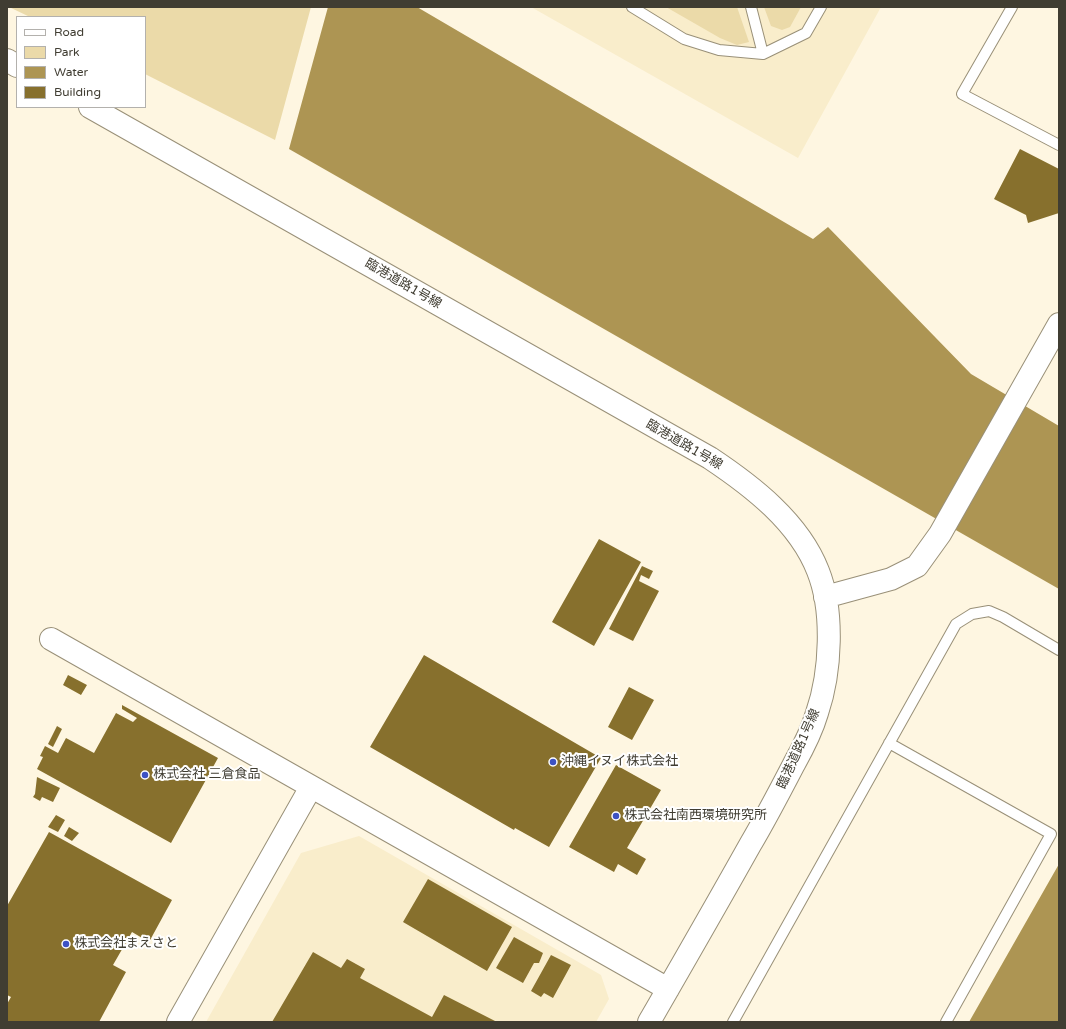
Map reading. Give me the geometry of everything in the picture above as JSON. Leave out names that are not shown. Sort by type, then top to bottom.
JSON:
[{"type":"street","points":[[7,60],[16,65]]},
{"type":"street","name":"臨港道路1号線","points":[[92,108],[710,458],[762,496],[787,522],[805,546],[818,571],[825,597],[829,644],[826,679],[817,713],[802,749],[777,798],[649,1022]]},
{"type":"street","points":[[825,597],[890,579],[917,566],[940,534],[1059,324]]},
{"type":"street","points":[[51,639],[668,989]]},
{"type":"street","points":[[178,1022],[311,787]]},
{"type":"lane","points":[[632,7],[684,39],[719,50],[764,54],[806,33],[821,7]]},
{"type":"lane","points":[[1012,7],[962,94],[1059,145]]},
{"type":"lane","points":[[752,12],[764,54]]},
{"type":"lane","points":[[733,1022],[956,624],[972,614],[989,611],[1003,617],[1059,650]]},
{"type":"lane","points":[[889,743],[1055,836],[946,1022]]},
{"type":"shaded area","points":[[531,7],[881,7],[798,158]]},
{"type":"shaded area","points":[[359,836],[601,975],[609,999],[596,1022],[206,1022],[301,853]]},
{"type":"green space","points":[[9,7],[311,7],[275,140],[146,75],[146,16],[28,16]]},
{"type":"green space","points":[[666,7],[737,7],[749,42],[737,45],[720,38]]},
{"type":"green space","points":[[764,7],[801,7],[790,27],[782,30],[771,26]]},
{"type":"water","points":[[328,7],[417,7],[813,239],[828,227],[971,374],[1059,426],[1059,589],[289,149]]},
{"type":"water","points":[[1059,864],[1059,1022],[969,1022]]},
{"type":"building","points":[[1020,149],[1059,169],[1059,213],[1028,223],[1026,215],[994,199]]},
{"type":"building","points":[[599,539],[641,562],[594,646],[552,622]]},
{"type":"building","points":[[642,566],[653,571],[649,579],[641,575],[639,581],[659,591],[633,641],[609,629]]},
{"type":"building","points":[[424,655],[601,758],[549,847],[515,828],[514,830],[370,747]]},
{"type":"building","points":[[68,675],[87,685],[81,695],[63,685]]},
{"type":"building","points":[[629,687],[654,700],[632,740],[608,727]]},
{"type":"building","points":[[122,705],[218,758],[171,843],[37,769],[43,757],[40,756],[45,746],[58,753],[66,738],[94,753],[116,713],[133,722],[137,718],[122,709]]},
{"type":"building","points":[[57,726],[62,729],[53,747],[48,744]]},
{"type":"building","points":[[616,765],[661,790],[627,848],[646,859],[637,875],[618,864],[614,872],[569,847]]},
{"type":"building","points":[[37,777],[60,788],[53,802],[42,797],[40,801],[33,797],[35,794]]},
{"type":"building","points":[[56,815],[65,820],[58,832],[48,827]]},
{"type":"building","points":[[69,827],[79,833],[72,841],[64,836]]},
{"type":"building","points":[[49,832],[172,900],[149,942],[132,932],[113,965],[126,972],[99,1022],[7,1022],[7,1004],[11,997],[7,995],[7,906]]},
{"type":"building","points":[[428,879],[512,927],[487,971],[403,922]]},
{"type":"building","points":[[514,937],[543,953],[539,963],[534,963],[523,983],[496,968]]},
{"type":"building","points":[[313,952],[341,968],[347,959],[365,969],[360,978],[432,1017],[444,995],[497,1022],[272,1022]]},
{"type":"building","points":[[551,955],[571,965],[553,998],[544,993],[541,997],[531,991]]},
{"type":"place","name":"沖縄イヌイ株式会社","points":[[553,762]]},
{"type":"place","name":"株式会社 三倉食品","points":[[145,775]]},
{"type":"place","name":"株式会社南西環境研究所","points":[[616,816]]},
{"type":"place","name":"株式会社まえさと","points":[[66,944]]}]
